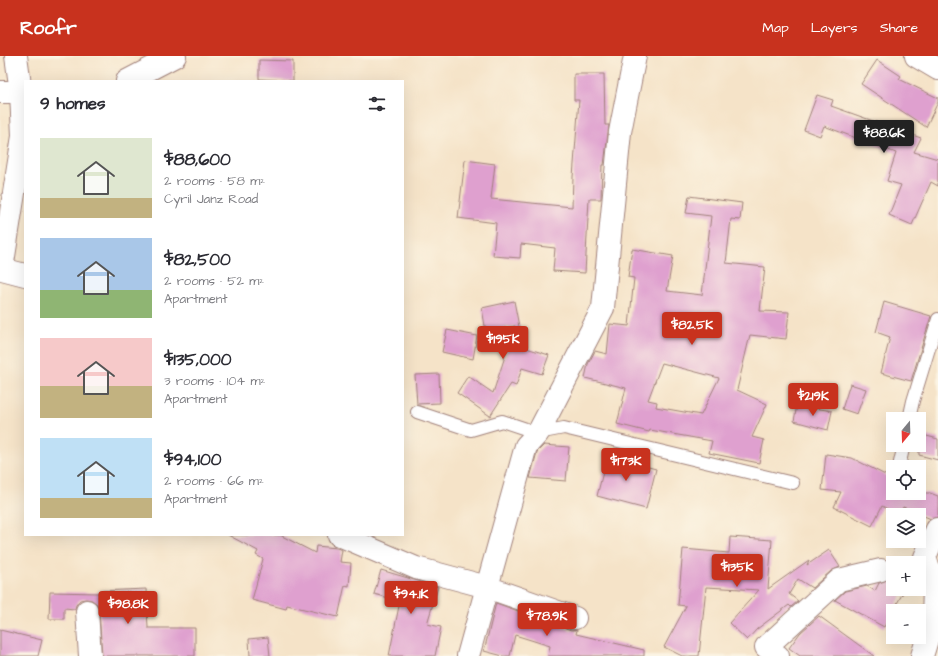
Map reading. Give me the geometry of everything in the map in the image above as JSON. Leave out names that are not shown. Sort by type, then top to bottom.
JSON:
[{"type":"street","points":[[16,56],[15,92],[23,136],[1,268],[24,275]]},
{"type":"street","points":[[129,80],[176,56]]},
{"type":"street","points":[[468,656],[526,446],[538,433],[603,308],[620,132],[635,56]]},
{"type":"street","points":[[916,56],[938,69]]},
{"type":"street","points":[[922,656],[933,620],[934,584],[925,557],[936,529],[938,530]]},
{"type":"street","points":[[341,536],[416,568],[488,587],[575,618]]},
{"type":"street","points":[[778,656],[766,647],[839,580],[881,570]]},
{"type":"street","points":[[87,611],[90,656]]},
{"type":"lane","points":[[911,412],[938,319]]},
{"type":"lane","points":[[418,412],[471,430],[502,421],[538,433],[564,428],[793,483]]},
{"type":"building","points":[[259,60],[293,61],[293,80],[259,79]]},
{"type":"building","points":[[877,60],[901,76],[899,79],[938,98],[938,102],[926,127],[861,84]]},
{"type":"building","points":[[574,74],[604,74],[605,125],[609,125],[604,165],[602,165],[601,199],[589,199],[585,273],[553,271],[555,248],[521,244],[520,258],[493,256],[496,223],[458,218],[465,160],[495,164],[491,199],[572,207],[579,100],[574,100]]},
{"type":"building","points":[[817,95],[833,100],[831,106],[921,138],[914,152],[938,159],[938,186],[931,182],[912,225],[889,215],[901,185],[887,181],[896,153],[824,126],[820,136],[804,130]]},
{"type":"building","points":[[689,196],[742,203],[740,220],[731,219],[726,263],[765,267],[760,311],[789,312],[786,339],[750,335],[737,390],[767,404],[752,437],[764,440],[759,463],[709,453],[712,441],[650,430],[649,432],[617,424],[626,388],[585,378],[588,364],[595,351],[607,354],[610,324],[629,326],[634,278],[628,277],[632,249],[673,256],[667,291],[702,295],[711,216],[686,213]],"holes":[[[662,363],[719,378],[701,415],[656,407],[657,402],[648,400]]]},
{"type":"building","points":[[514,301],[523,347],[549,355],[542,374],[522,368],[516,386],[511,384],[490,416],[457,393],[468,376],[493,393],[515,326],[486,332],[482,308]]},
{"type":"building","points":[[884,302],[931,316],[911,381],[881,373],[890,337],[876,332]]},
{"type":"building","points":[[447,330],[477,336],[473,359],[442,352]]},
{"type":"building","points":[[439,374],[440,403],[417,404],[415,375]]},
{"type":"building","points":[[850,384],[866,389],[857,414],[842,409]]},
{"type":"building","points":[[797,405],[832,411],[828,430],[794,421]]},
{"type":"building","points":[[926,436],[938,439],[938,460],[919,455],[919,452],[926,452]]},
{"type":"building","points":[[544,445],[569,447],[566,481],[530,478],[537,452]]},
{"type":"building","points":[[826,454],[852,458],[886,475],[886,500],[926,500],[926,493],[938,496],[938,517],[931,519],[926,517],[926,508],[886,508],[882,506],[872,526],[834,507],[841,492],[822,490]]},
{"type":"building","points":[[607,456],[656,469],[646,509],[597,496]]},
{"type":"building","points":[[230,536],[282,536],[315,553],[316,546],[337,548],[342,550],[340,562],[351,563],[349,586],[345,585],[338,617],[287,605],[286,609],[252,600],[263,559],[256,555],[258,551]]},
{"type":"building","points":[[730,537],[772,540],[768,589],[809,560],[807,565],[829,550],[840,567],[831,571],[812,588],[798,579],[789,594],[798,601],[791,607],[789,605],[757,629],[747,640],[729,623],[759,590],[706,587],[699,656],[682,656],[664,647],[686,606],[678,605],[683,549],[729,553]]},
{"type":"building","points":[[381,570],[438,587],[427,624],[441,627],[435,656],[389,656],[400,601],[374,594]]},
{"type":"building","points":[[886,580],[886,596],[901,596],[897,604],[886,604],[886,623],[884,627],[835,600],[845,591],[867,586],[875,591],[879,583]]},
{"type":"building","points":[[146,589],[148,628],[195,628],[195,656],[102,656],[99,610],[97,604],[92,600],[80,600],[75,609],[64,608],[64,619],[49,619],[50,592],[99,593],[99,591]]},
{"type":"building","points":[[496,603],[571,630],[577,630],[576,634],[644,650],[644,656],[548,656],[550,646],[515,635],[510,656],[503,656],[484,651]]},
{"type":"building","points":[[819,616],[874,656],[800,656],[789,648],[800,633]]},
{"type":"building","points":[[0,630],[42,640],[38,656],[0,656]]},
{"type":"building","points":[[268,637],[270,656],[250,656],[249,639]]}]
